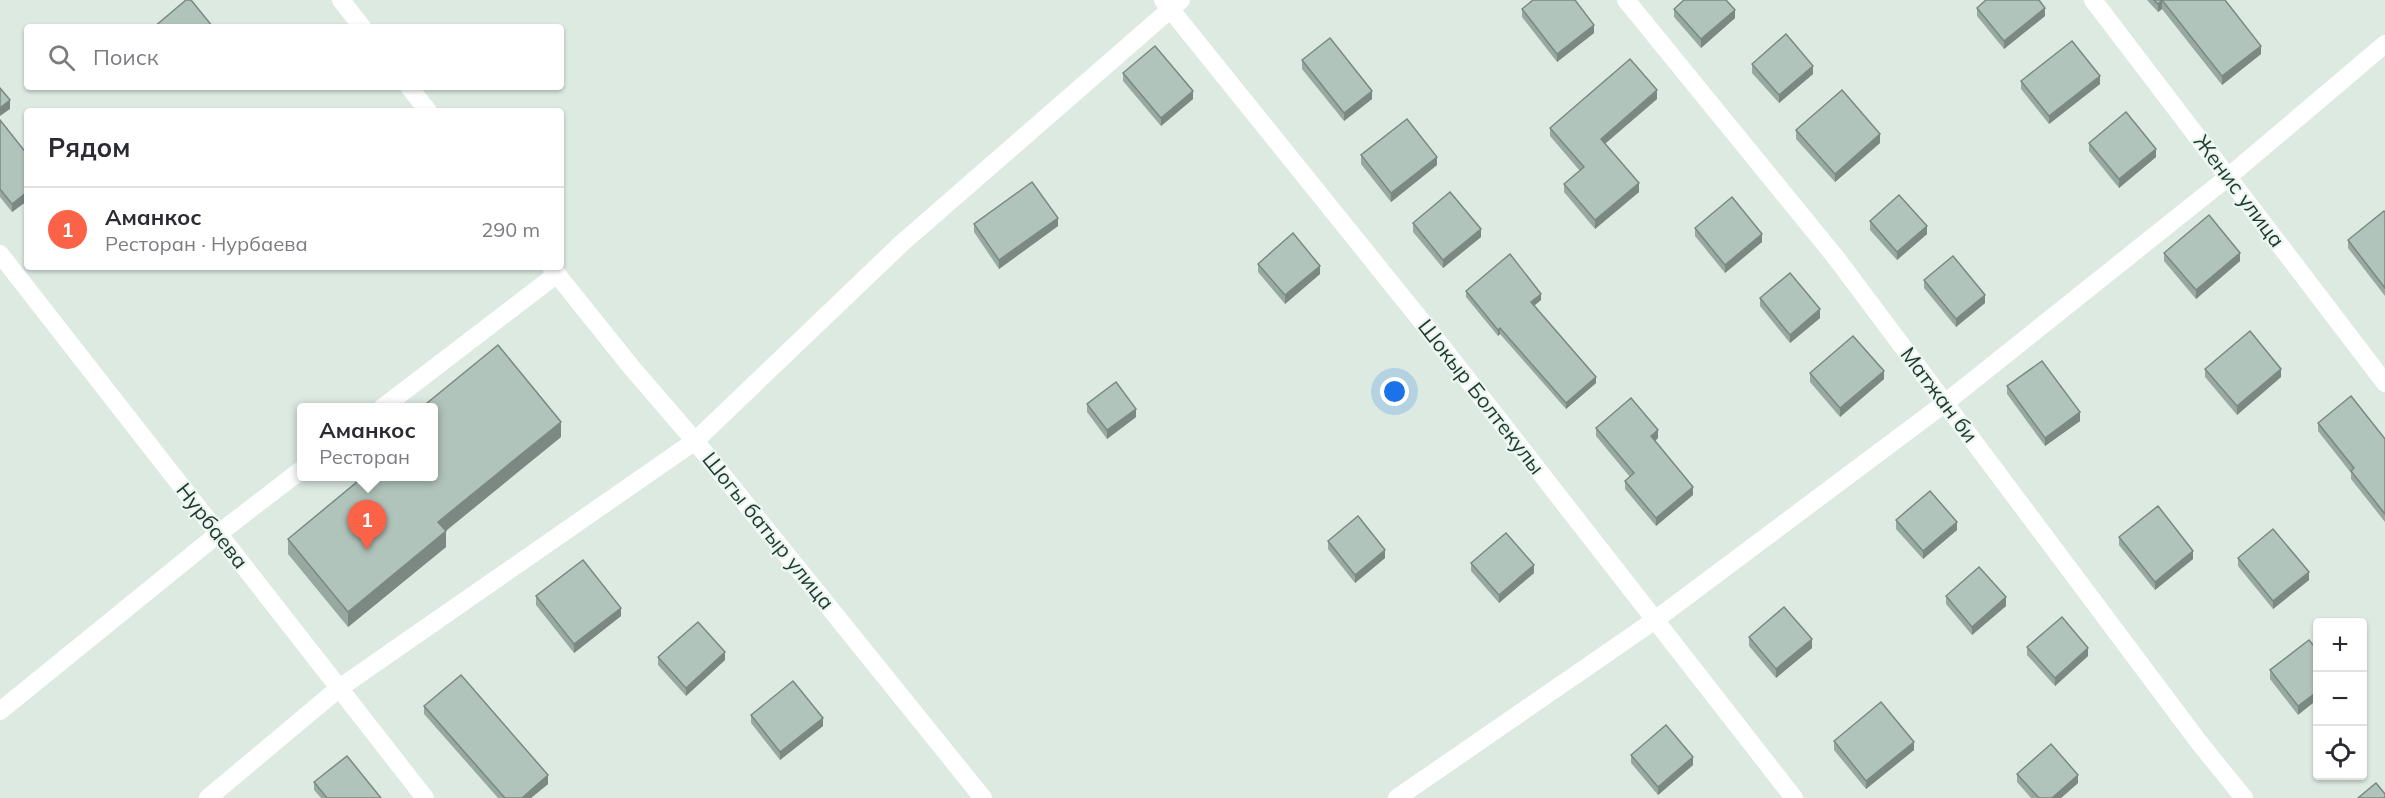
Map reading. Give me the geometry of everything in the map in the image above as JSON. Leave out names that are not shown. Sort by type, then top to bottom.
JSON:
[{"type":"street","points":[[340,0],[360,24]]},
{"type":"street","name":"Матжан би","points":[[1626,0],[1837,259],[2198,741],[2244,798]]},
{"type":"street","name":"Женис улица","points":[[2094,0],[2385,382]]},
{"type":"street","points":[[208,798],[338,689],[695,441],[902,243],[1171,3]]},
{"type":"street","name":"Шокыр Болтекулы","points":[[1171,3],[1794,798]]},
{"type":"street","points":[[1397,798],[1655,620],[1945,403],[2228,177],[2385,44]]},
{"type":"street","points":[[411,90],[426,108]]},
{"type":"street","name":"Нурбаева","points":[[0,254],[425,798]]},
{"type":"street","points":[[388,403],[554,270]]},
{"type":"street","name":"Шогы батыр улица","points":[[554,270],[983,798]]},
{"type":"street","points":[[0,711],[218,534],[297,473]]},
{"type":"building","points":[[186,0],[191,0],[211,24],[158,24]]},
{"type":"building","points":[[1533,0],[1575,0],[1594,25],[1557,54],[1522,9]]},
{"type":"building","points":[[1684,0],[1726,0],[1735,10],[1701,39],[1674,9]]},
{"type":"building","points":[[1986,0],[2039,0],[2045,8],[2004,41],[1977,8]]},
{"type":"building","points":[[2162,0],[2225,0],[2261,46],[2222,76]]},
{"type":"building","points":[[1786,34],[1813,66],[1779,95],[1752,64]]},
{"type":"building","points":[[1330,38],[1372,91],[1344,113],[1302,60]]},
{"type":"building","points":[[2072,41],[2100,76],[2049,116],[2021,81]]},
{"type":"building","points":[[1155,46],[1193,91],[1161,118],[1123,73]]},
{"type":"building","points":[[1630,59],[1657,90],[1601,139],[1639,183],[1595,220],[1564,184],[1584,167],[1550,128]]},
{"type":"building","points":[[0,88],[10,100],[0,108]]},
{"type":"building","points":[[1842,90],[1880,134],[1835,174],[1796,130]]},
{"type":"building","points":[[2126,112],[2156,149],[2119,179],[2089,143]]},
{"type":"building","points":[[1407,119],[1437,157],[1391,193],[1361,155]]},
{"type":"building","points":[[0,120],[24,150],[24,194],[12,204],[0,189]]},
{"type":"building","points":[[1032,182],[1058,218],[999,260],[974,224]]},
{"type":"building","points":[[1450,192],[1481,229],[1443,260],[1413,223]]},
{"type":"building","points":[[1899,195],[1927,226],[1897,252],[1870,221]]},
{"type":"building","points":[[1732,197],[1762,234],[1725,265],[1695,228]]},
{"type":"building","points":[[2385,212],[2385,288],[2348,240]]},
{"type":"building","points":[[2209,215],[2240,253],[2196,290],[2164,253]]},
{"type":"building","points":[[1293,233],[1320,266],[1285,295],[1258,264]]},
{"type":"building","points":[[1510,254],[1541,294],[1531,302],[1596,377],[1566,403],[1500,328],[1498,330],[1466,291]]},
{"type":"building","points":[[1953,256],[1985,295],[1956,319],[1924,280]]},
{"type":"building","points":[[1790,273],[1820,309],[1790,335],[1760,298]]},
{"type":"building","points":[[2250,331],[2281,369],[2237,406],[2205,369]]},
{"type":"building","points":[[1853,336],[1884,371],[1840,408],[1810,373]]},
{"type":"building","points":[[498,345],[561,422],[438,522],[446,531],[348,612],[288,539],[358,481],[438,481],[438,403],[427,403]]},
{"type":"building","points":[[2042,361],[2080,412],[2045,438],[2007,386]]},
{"type":"building","points":[[1116,382],[1136,409],[1107,430],[1087,404]]},
{"type":"building","points":[[2351,396],[2385,439],[2385,514],[2351,471],[2354,468],[2318,423]]},
{"type":"building","points":[[1631,398],[1658,430],[1651,436],[1693,487],[1656,518],[1625,481],[1634,473],[1596,428]]},
{"type":"building","points":[[1930,491],[1957,522],[1923,551],[1896,520]]},
{"type":"building","points":[[2158,506],[2193,551],[2155,582],[2119,537]]},
{"type":"building","points":[[1358,516],[1385,550],[1355,575],[1328,541]]},
{"type":"building","points":[[2273,529],[2309,572],[2273,601],[2238,558]]},
{"type":"building","points":[[1506,533],[1534,565],[1499,595],[1471,563]]},
{"type":"building","points":[[583,560],[621,608],[574,644],[536,596]]},
{"type":"building","points":[[1979,567],[2006,597],[1972,627],[1946,596]]},
{"type":"building","points":[[1784,607],[1812,639],[1776,669],[1749,637]]},
{"type":"building","points":[[2062,617],[2088,648],[2055,678],[2027,647]]},
{"type":"building","points":[[698,622],[725,652],[686,688],[658,657]]},
{"type":"building","points":[[2309,640],[2313,645],[2313,695],[2298,706],[2270,670]]},
{"type":"building","points":[[461,675],[548,775],[522,798],[505,798],[424,706]]},
{"type":"building","points":[[793,681],[823,718],[780,752],[751,715]]},
{"type":"building","points":[[1881,702],[1914,742],[1866,781],[1834,741]]},
{"type":"building","points":[[1666,725],[1693,757],[1658,787],[1631,755]]},
{"type":"building","points":[[2051,744],[2078,775],[2052,798],[2039,798],[2017,774]]},
{"type":"building","points":[[347,756],[381,798],[327,798],[314,782]]},
{"type":"building","points":[[2376,783],[2385,794],[2385,798],[2358,798]]},
{"type":"place","name":"Аманкос","points":[[367,550]]}]
